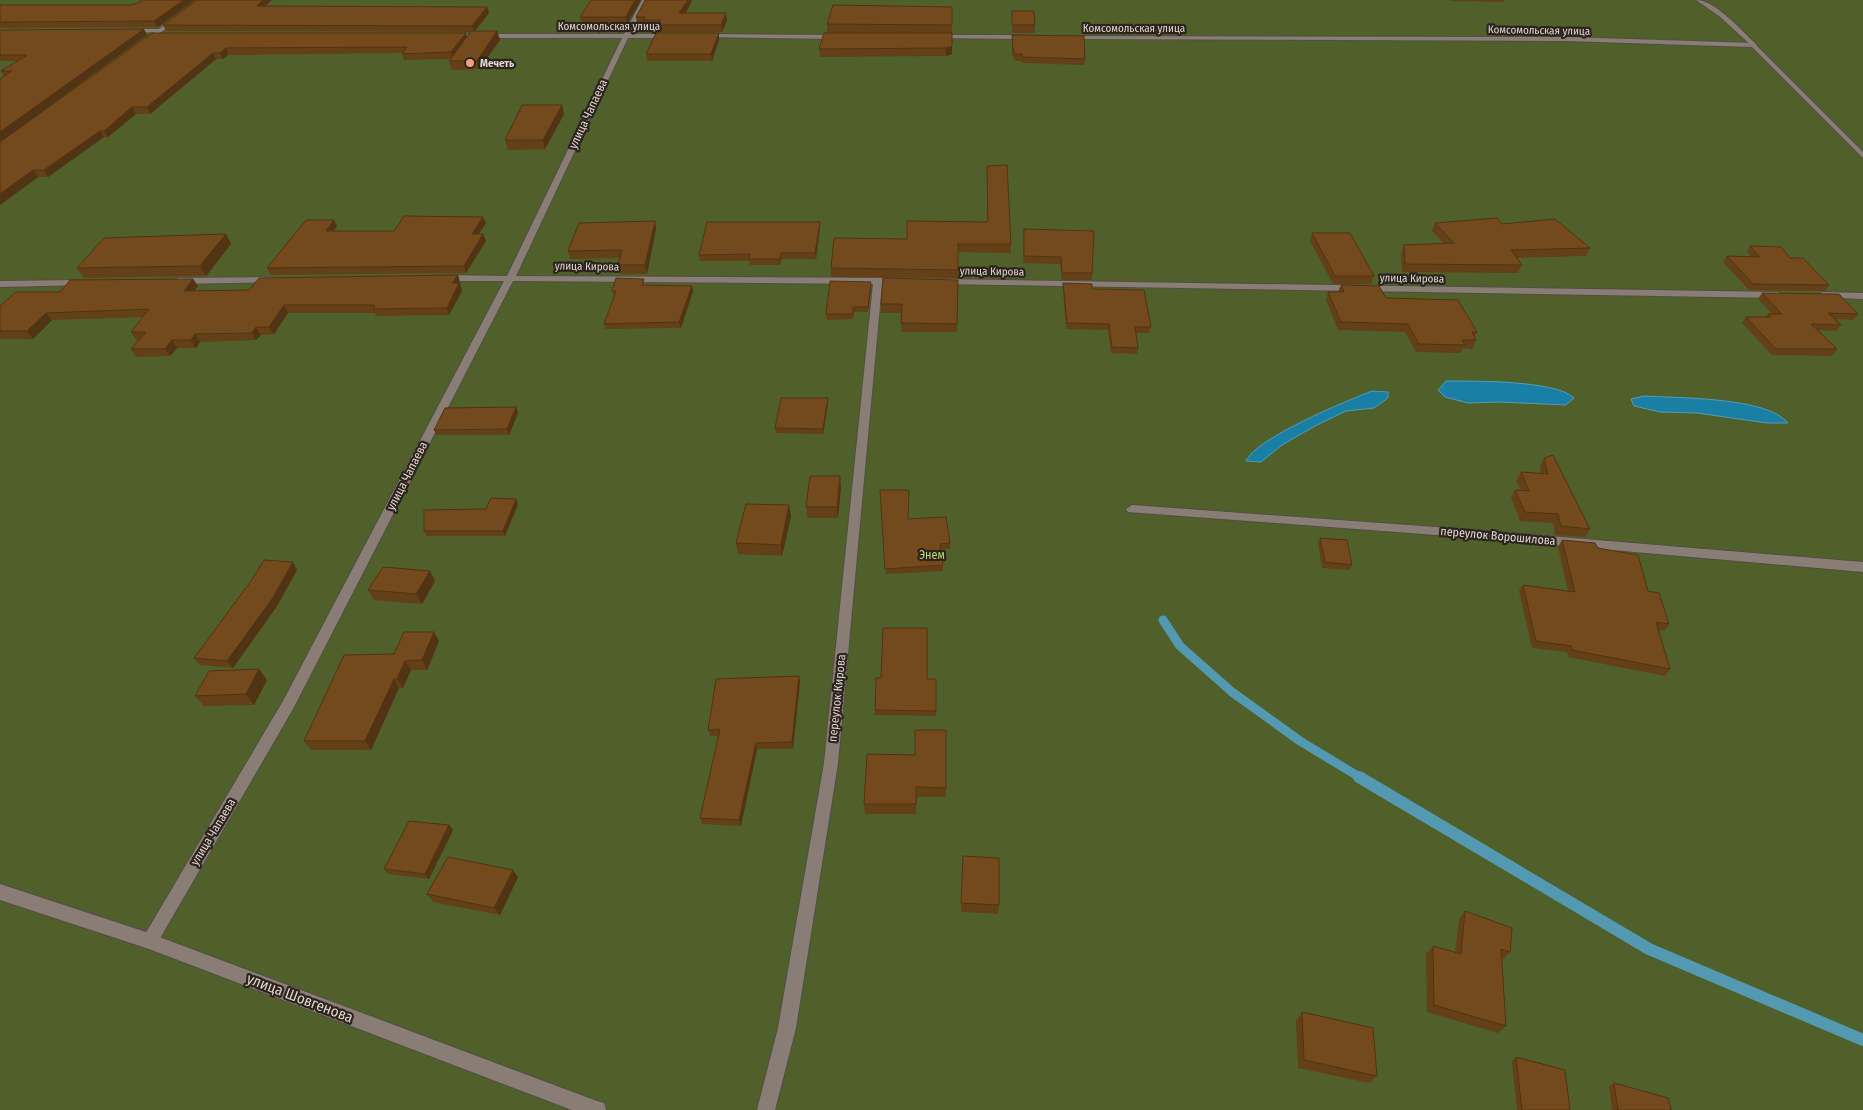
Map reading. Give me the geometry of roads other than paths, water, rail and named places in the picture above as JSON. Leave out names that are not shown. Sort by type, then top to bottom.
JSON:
[{"type":"street","points":[[139,46],[159,34],[202,0]]},
{"type":"street","name":"улица Чапаева","points":[[149,941],[288,705],[511,277],[645,0]]},
{"type":"street","points":[[1699,0],[1721,15],[1754,45],[1863,156]]},
{"type":"street","points":[[120,31],[159,34]]},
{"type":"street","name":"Комсомольская улица","points":[[439,36],[675,36]]},
{"type":"street","points":[[695,36],[843,37]]},
{"type":"street","points":[[922,37],[1041,37]]},
{"type":"street","name":"Комсомольская улица","points":[[1061,38],[1566,39],[1754,45]]},
{"type":"street","name":"улица Кирова","points":[[432,278],[908,281]]},
{"type":"street","points":[[167,282],[285,280]]},
{"type":"street","name":"переулок Кирова","points":[[766,1110],[787,1028],[831,763],[878,281]]},
{"type":"street","points":[[0,284],[88,282]]},
{"type":"street","name":"улица Кирова","points":[[928,282],[1784,295]]},
{"type":"street","points":[[1814,295],[1863,296]]},
{"type":"street","name":"переулок Ворошилова","points":[[1132,509],[1463,533],[1863,567]]},
{"type":"street","name":"улица Шовгенова","points":[[0,892],[149,941],[598,1110]]},
{"type":"water","points":[[1446,381],[1533,385],[1564,392],[1574,398],[1566,405],[1499,402],[1468,403],[1445,397],[1438,390]]},
{"type":"water","points":[[1372,391],[1388,392],[1388,398],[1374,408],[1346,411],[1315,426],[1282,445],[1261,462],[1246,461],[1253,452],[1283,431],[1323,411]]},
{"type":"water","points":[[1644,396],[1742,404],[1762,408],[1777,414],[1788,423],[1767,423],[1697,413],[1660,412],[1634,406],[1631,399]]},
{"type":"waterway","points":[[1163,620],[1180,646],[1232,692],[1300,741],[1361,778]]},
{"type":"waterway","points":[[1359,777],[1649,949],[1863,1040]]},
{"type":"place","name":"Мечеть","points":[[470,63]]},
{"type":"park label","name":"Энем","points":[[932,555]]}]
